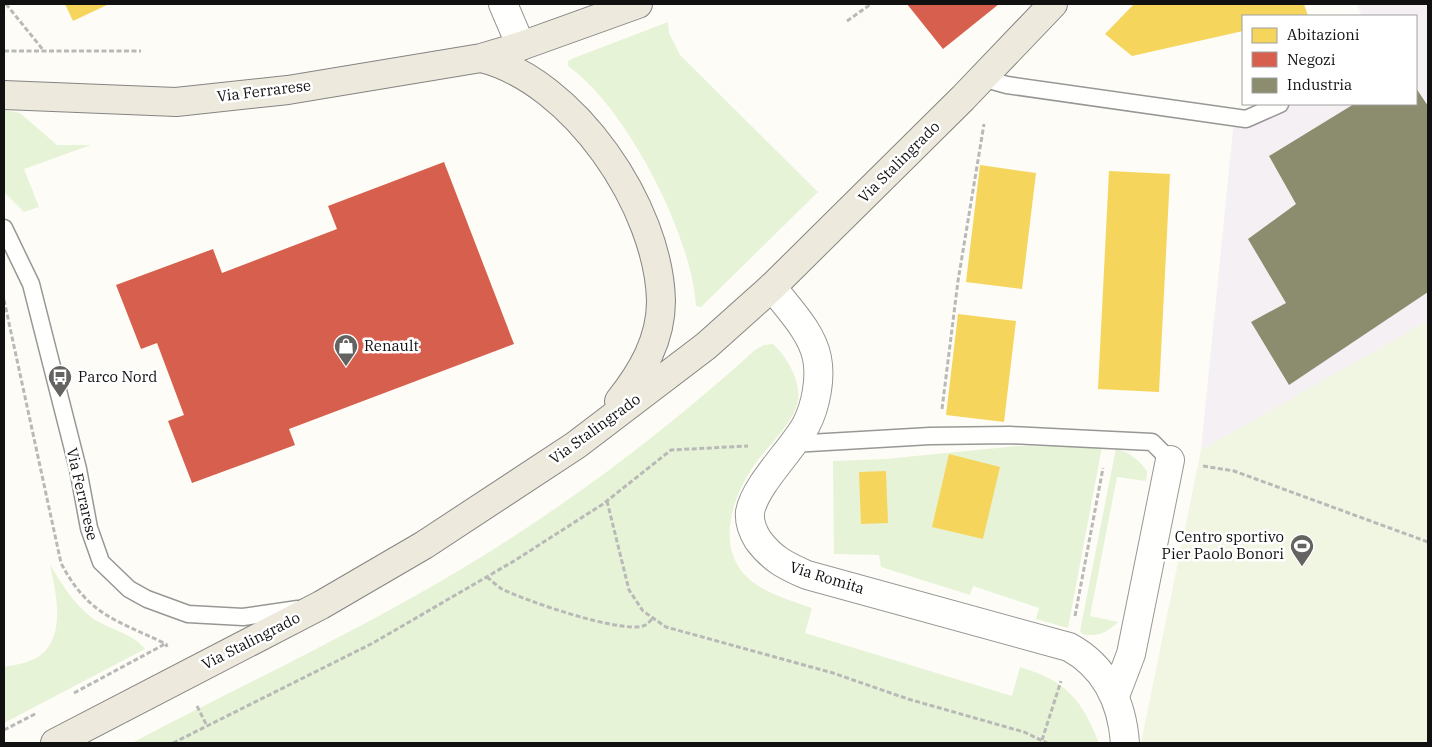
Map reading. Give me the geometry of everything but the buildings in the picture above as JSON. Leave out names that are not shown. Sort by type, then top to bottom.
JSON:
[{"type":"main road","name":"Via Ferrarese","points":[[4,95],[176,102],[288,90],[481,58],[521,46],[638,4]]},
{"type":"main road","name":"Via Stalingrado","points":[[54,743],[320,605],[424,545],[576,445],[706,346],[995,81],[1053,4]]},
{"type":"main road","points":[[481,58],[498,62],[520,72],[561,104],[597,140],[610,158],[627,190],[646,232],[658,272],[661,302],[658,329],[640,375],[614,407],[576,445]]},
{"type":"street","points":[[503,4],[521,46]]},
{"type":"street","name":"Via Romita","points":[[772,287],[807,334],[817,356],[818,379],[815,398],[807,424],[760,491],[750,511],[750,522],[755,536],[777,561],[807,575],[1069,647],[1083,654],[1097,668],[1115,696],[1122,718],[1125,743]]},
{"type":"street","points":[[1115,696],[1131,654],[1170,460]]},
{"type":"lane","points":[[995,81],[1246,119],[1278,105]]},
{"type":"lane","name":"Via Ferrarese","points":[[4,228],[31,284],[78,469],[89,528],[101,562],[114,576],[147,600],[188,614],[243,617],[320,605]]},
{"type":"lane","points":[[792,444],[930,436],[1010,435],[1152,442],[1170,460]]},
{"type":"path","points":[[6,4],[44,52]]},
{"type":"path","points":[[847,20],[871,4]]},
{"type":"path","points":[[4,51],[141,51]]},
{"type":"path","points":[[939,418],[944,402],[958,280],[977,155],[995,81]]},
{"type":"path","points":[[1042,740],[1069,647],[1109,440]]},
{"type":"path","points":[[173,743],[373,643],[487,577],[607,501],[671,450],[792,444]]},
{"type":"path","points":[[1170,460],[1234,471],[1428,542]]},
{"type":"path","points":[[607,501],[629,590],[642,611],[666,627],[823,670],[908,700],[994,723],[1047,743]]},
{"type":"path","points":[[487,577],[500,588],[529,600],[570,613],[617,624],[636,626],[644,626],[652,619]]},
{"type":"path","points":[[72,694],[166,644]]},
{"type":"path","points":[[4,730],[46,708]]},
{"type":"shaded area","points":[[1357,4],[1428,4],[1428,321],[1201,450],[1234,120],[1268,105],[1417,105],[1417,15],[1362,15]]},
{"type":"green space","points":[[668,22],[669,33],[680,55],[818,192],[701,307],[696,306],[692,277],[682,244],[669,210],[652,175],[633,141],[612,111],[590,85],[568,66],[568,61],[574,58]]},
{"type":"green space","points":[[4,110],[20,113],[57,145],[91,145],[24,169],[39,207],[24,212],[4,192]]},
{"type":"green space","name":"Centro sportivo Pier Paolo Bonori","points":[[1428,321],[1428,743],[1141,743],[1201,450]]},
{"type":"green space","points":[[773,344],[784,356],[793,372],[798,389],[798,397],[797,405],[790,419],[757,461],[741,488],[735,503],[731,519],[731,550],[737,564],[747,577],[769,592],[812,608],[805,633],[1012,696],[1020,667],[1049,678],[1070,693],[1078,703],[1086,714],[1099,743],[132,743],[361,625],[478,559],[602,476],[680,415],[755,350],[764,345]]},
{"type":"green space","points":[[1017,446],[1102,447],[1068,628],[1036,619],[1039,608],[973,586],[970,595],[881,567],[879,555],[834,554],[833,461],[885,459]]},
{"type":"green space","points":[[1116,448],[1130,454],[1140,463],[1147,471],[1146,481],[1117,477],[1090,616],[1118,622],[1102,633],[1093,635],[1082,634],[1080,631]]},
{"type":"green space","points":[[50,565],[68,593],[85,612],[97,621],[134,639],[145,649],[4,723],[4,667],[38,657],[47,649],[53,638],[57,614],[55,588]]},
{"type":"place","name":"Renault","points":[[346,367]]},
{"type":"place","name":"Parco Nord","points":[[60,398]]},
{"type":"place","name":"Centro sportivo Pier Paolo Bonori","points":[[1302,567]]}]
